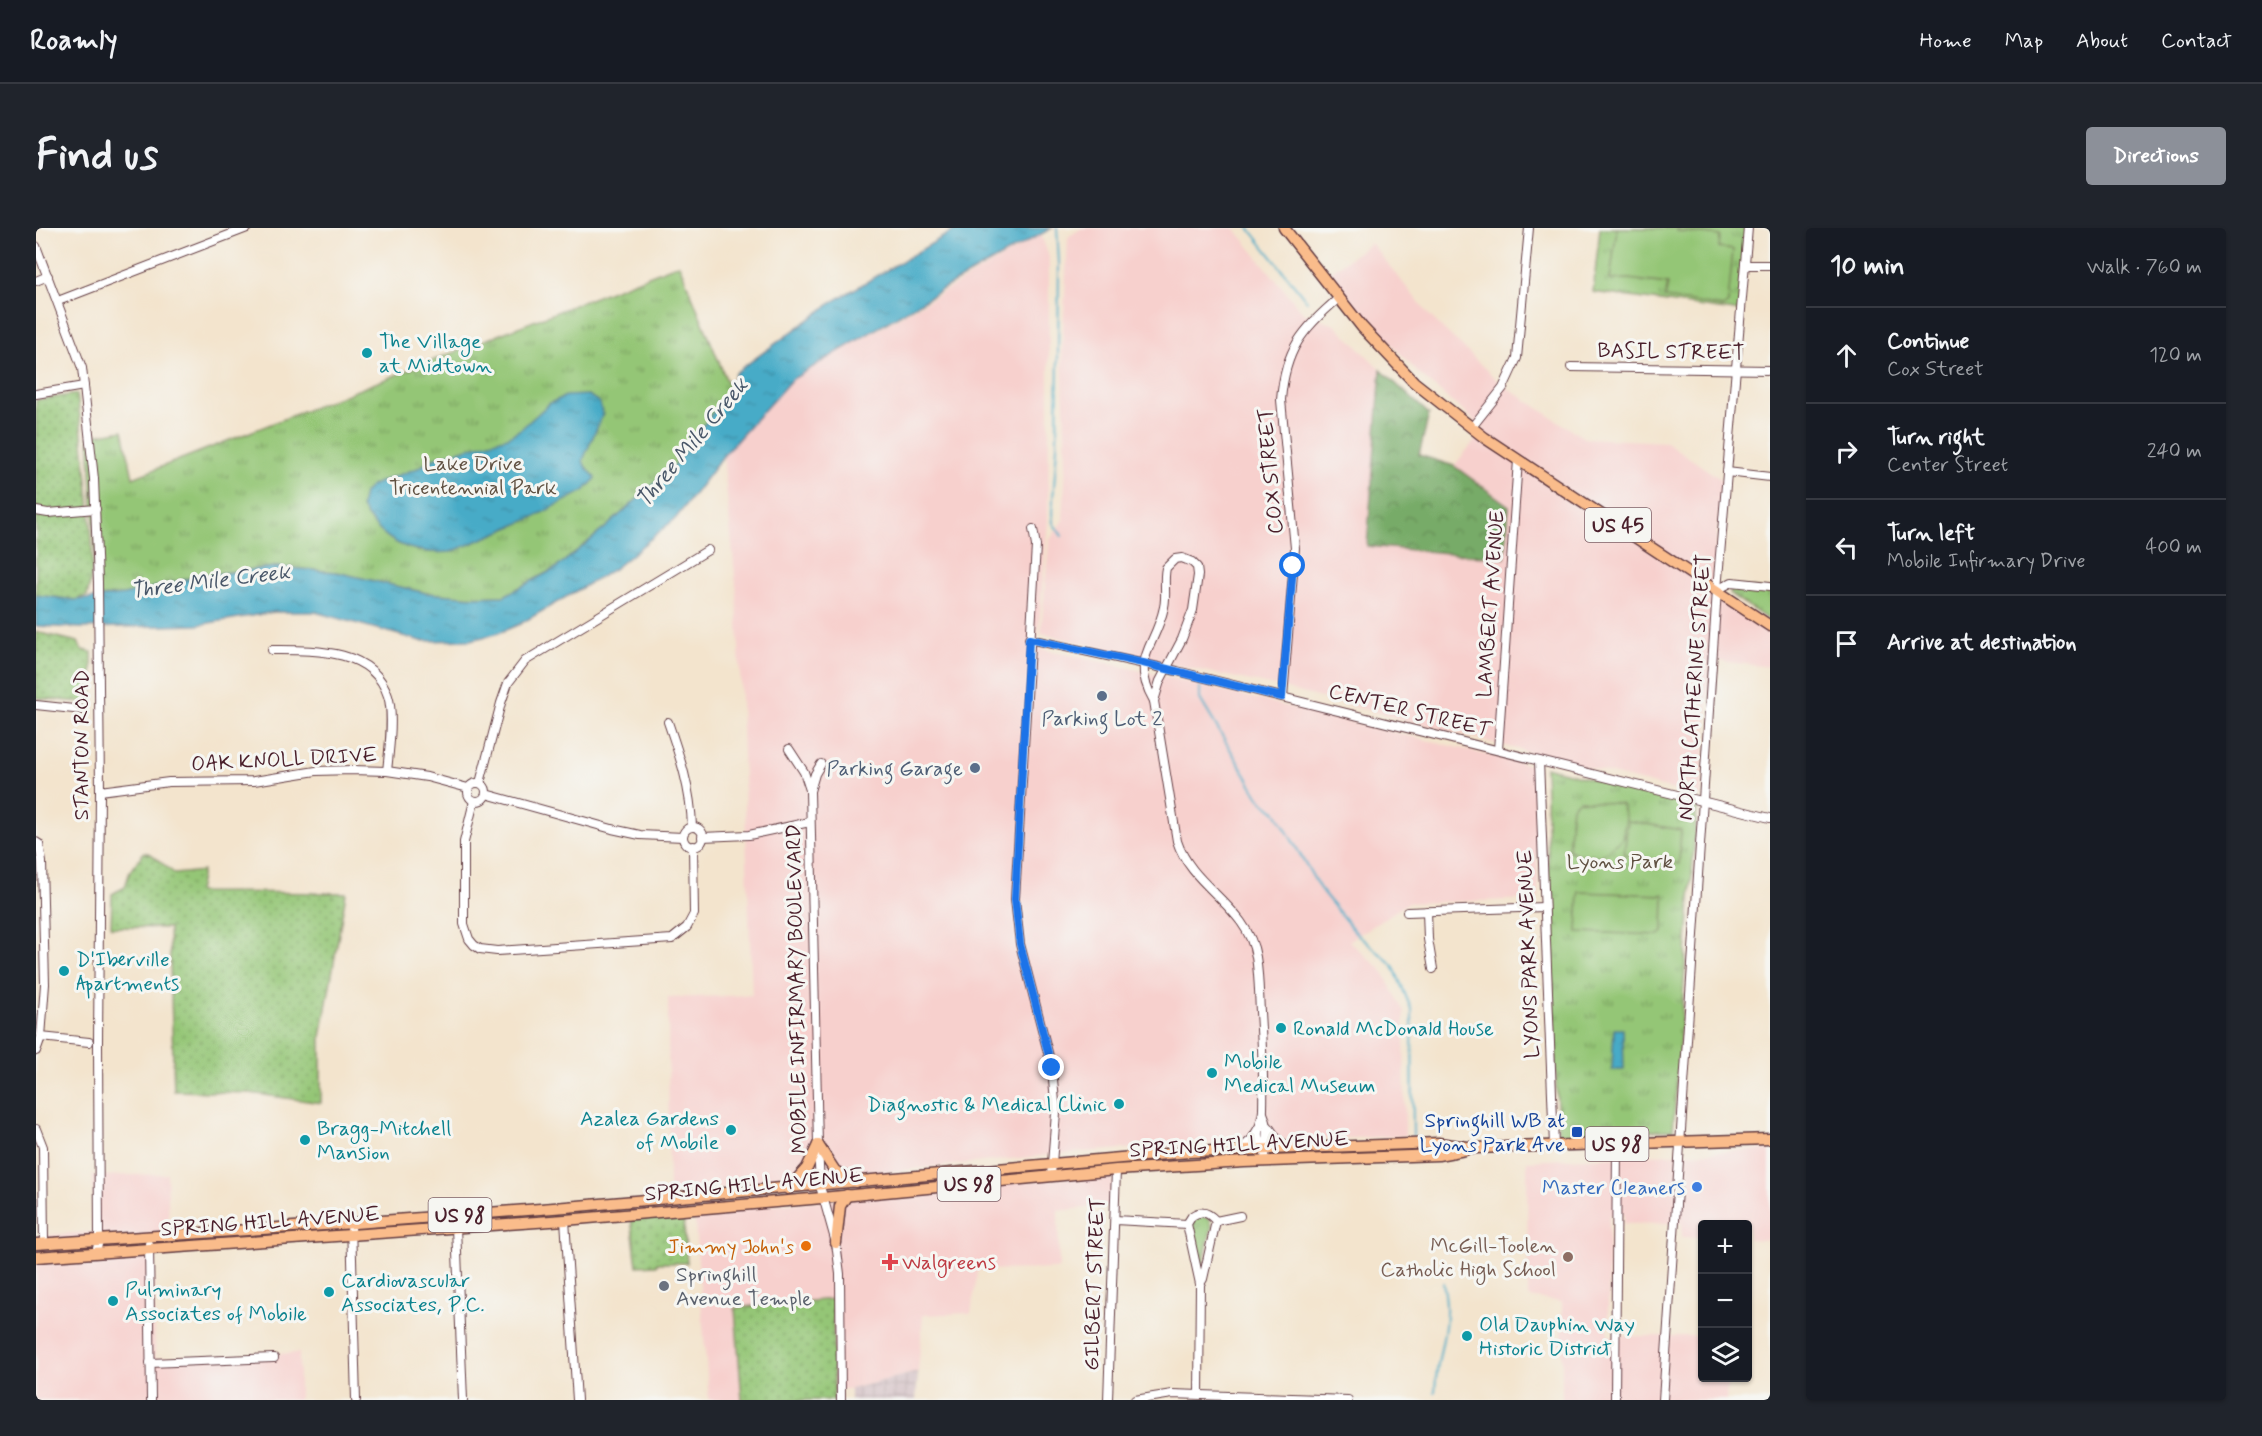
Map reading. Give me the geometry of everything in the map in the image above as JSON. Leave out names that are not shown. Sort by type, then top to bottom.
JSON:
[{"type":"main road","name":"US 45","points":[[1284,228],[1362,327],[1414,382],[1518,460],[1770,626]]},
{"type":"main road","name":"SPRING HILL AVENUE","points":[[40,1244],[148,1236],[456,1227],[565,1220],[1116,1170],[1265,1161],[1434,1155],[1475,1148],[1770,1139]]},
{"type":"main road","name":"SPRING HILL AVENUE","points":[[36,1257],[149,1249],[1051,1164],[1240,1149],[1438,1143],[1475,1148]]},
{"type":"main road","points":[[818,1145],[835,1171],[856,1182]]},
{"type":"main road","points":[[788,1189],[807,1168],[818,1145]]},
{"type":"main road","points":[[836,1243],[840,1206],[847,1195]]},
{"type":"street","points":[[58,301],[247,228]]},
{"type":"street","points":[[1472,427],[1503,388],[1516,358],[1529,228]]},
{"type":"street","name":"NORTH CATHERINE STREET","points":[[1663,1400],[1718,590],[1748,228]]},
{"type":"street","name":"STANTON ROAD","points":[[36,246],[82,368],[96,509],[100,791],[99,1240],[96,1253]]},
{"type":"street","points":[[1745,265],[1770,266]]},
{"type":"street","points":[[36,281],[48,276]]},
{"type":"street","name":"COX STREET","points":[[1282,697],[1295,549],[1281,400],[1283,376],[1292,350],[1314,320],[1339,298]]},
{"type":"street","name":"BASIL STREET","points":[[1571,367],[1770,370]]},
{"type":"street","points":[[36,394],[84,386]]},
{"type":"street","name":"LAMBERT AVENUE","points":[[1498,750],[1518,460]]},
{"type":"street","points":[[1727,472],[1770,477]]},
{"type":"street","points":[[36,511],[48,513],[96,509]]},
{"type":"street","points":[[1033,529],[1036,546],[1015,899],[1020,944],[1052,1068],[1056,1113],[1052,1176]]},
{"type":"street","points":[[480,783],[508,683],[525,661],[708,550]]},
{"type":"street","points":[[1154,701],[1165,669],[1189,623],[1196,592],[1197,567],[1182,558],[1175,559],[1166,568],[1164,606],[1143,663],[1146,684],[1154,701],[1181,853],[1191,869],[1236,913],[1250,934],[1253,945],[1259,996],[1264,1127],[1260,1141],[1265,1148],[1265,1161]]},
{"type":"street","points":[[1718,590],[1732,582],[1770,586]]},
{"type":"street","name":"CENTER STREET","points":[[1029,639],[1143,663],[1770,818]]},
{"type":"street","points":[[272,650],[323,651],[367,665],[379,676],[389,698],[390,736],[387,771]]},
{"type":"street","points":[[36,705],[83,710]]},
{"type":"street","points":[[668,722],[686,773],[692,806],[692,827]]},
{"type":"street","name":"MOBILE INFIRMARY BOULEVARD","points":[[789,748],[801,767],[810,791]]},
{"type":"street","name":"LYONS PARK AVENUE","points":[[1539,760],[1554,1146]]},
{"type":"street","name":"MOBILE INFIRMARY BOULEVARD","points":[[820,764],[810,791],[818,1145],[820,1186],[836,1243],[840,1274],[841,1400]]},
{"type":"street","name":"OAK KNOLL DRIVE","points":[[100,791],[169,782],[254,781],[316,771],[387,771],[427,777],[468,788]]},
{"type":"street","points":[[474,783],[480,783],[486,789],[486,794],[483,799],[474,801],[469,797],[468,788],[474,783]]},
{"type":"street","points":[[486,794],[612,829],[640,835],[683,837]]},
{"type":"street","points":[[474,801],[464,842],[464,924],[469,939],[480,949],[497,951],[672,939],[687,927],[694,914],[693,846]]},
{"type":"street","points":[[702,837],[748,835],[810,822]]},
{"type":"street","points":[[692,827],[700,831],[702,837],[700,842],[693,846],[687,845],[683,837],[686,829],[692,827]]},
{"type":"street","points":[[36,842],[39,844],[42,872],[45,984],[41,1037],[36,1051]]},
{"type":"street","points":[[1407,912],[1544,907]]},
{"type":"street","points":[[1426,911],[1433,969]]},
{"type":"street","points":[[41,1037],[89,1042]]},
{"type":"street","points":[[1264,1127],[1289,1147]]},
{"type":"street","points":[[1240,1149],[1264,1127]]},
{"type":"street","points":[[36,1129],[44,1147],[40,1244]]},
{"type":"street","points":[[1615,1400],[1617,1144]]},
{"type":"street","name":"GILBERT STREET","points":[[1108,1400],[1116,1170]]},
{"type":"street","points":[[1199,1394],[1200,1284],[1187,1224],[1192,1216],[1202,1212],[1210,1215],[1216,1221]]},
{"type":"street","points":[[1216,1221],[1240,1216]]},
{"type":"street","points":[[565,1220],[577,1400]]},
{"type":"street","points":[[1115,1220],[1187,1224]]},
{"type":"street","points":[[1200,1284],[1216,1221]]},
{"type":"street","points":[[456,1227],[463,1400]]},
{"type":"street","points":[[351,1229],[356,1400]]},
{"type":"street","points":[[148,1236],[151,1400]]},
{"type":"street","points":[[150,1363],[274,1358]]},
{"type":"street","points":[[1135,1400],[1172,1394],[1348,1400]]},
{"type":"shaded area","points":[[1082,228],[1234,228],[1303,313],[1335,324],[1381,370],[1367,546],[1509,506],[1454,466],[1484,429],[1419,374],[1327,274],[1371,243],[1429,315],[1500,383],[1584,438],[1666,442],[1722,480],[1712,589],[1770,632],[1770,667],[1711,660],[1701,797],[1275,686],[1138,657],[1041,633],[1049,541],[1063,520],[1066,463],[1062,351],[1068,237]]},
{"type":"shaded area","points":[[1041,235],[1049,257],[1048,521],[1037,648],[1121,666],[1533,766],[1539,899],[1408,903],[1349,941],[1382,970],[1404,1012],[1405,1136],[1198,1144],[1080,1152],[669,1194],[668,998],[752,995],[737,595],[723,456],[791,380]]},
{"type":"shaded area","points":[[1770,1149],[1770,1240],[1752,1239],[1752,1220],[1698,1220],[1698,1238],[1682,1237],[1682,1223],[1624,1224],[1624,1214],[1609,1215],[1608,1336],[1698,1336],[1698,1382],[1728,1382],[1726,1400],[1562,1400],[1562,1302],[1528,1297],[1527,1161]]},
{"type":"shaded area","points":[[1113,1173],[1112,1205],[1058,1211],[1059,1269],[978,1270],[971,1313],[923,1315],[918,1372],[850,1389],[834,1389],[834,1400],[709,1400],[694,1212]]},
{"type":"shaded area","points":[[167,1174],[170,1251],[154,1252],[155,1358],[299,1353],[299,1400],[36,1400],[36,1236],[93,1232],[93,1176]]},
{"type":"shaded area","points":[[918,1372],[916,1400],[850,1400],[850,1389]]},
{"type":"green space","points":[[1600,228],[1748,228],[1741,312],[1593,292]]},
{"type":"green space","points":[[1617,228],[1678,228],[1677,231],[1720,236],[1719,248],[1733,250],[1728,303],[1724,307],[1665,298],[1668,284],[1628,279],[1610,280]]},
{"type":"green space","name":"Lake Drive Tricentennial Park","points":[[679,264],[730,389],[675,466],[556,568],[504,596],[473,597],[426,593],[336,572],[276,567],[200,575],[125,595],[98,597],[89,436],[123,430],[133,478]]},
{"type":"green space","points":[[1381,370],[1429,414],[1419,455],[1454,466],[1509,506],[1505,558],[1367,546]]},
{"type":"green space","points":[[77,394],[92,534],[92,555],[87,596],[75,600],[36,595],[36,400]]},
{"type":"green space","points":[[1740,587],[1770,590],[1770,621],[1730,594],[1733,589]]},
{"type":"green space","points":[[36,632],[78,642],[82,650],[92,652],[92,703],[36,698]]},
{"type":"green space","name":"Lyons Park","points":[[1545,767],[1697,806],[1673,1130],[1558,1135]]},
{"type":"green space","points":[[1579,800],[1621,804],[1626,819],[1622,839],[1601,856],[1578,854],[1568,850],[1572,806]]},
{"type":"green space","points":[[1628,821],[1681,830],[1679,864],[1624,855]]},
{"type":"green space","points":[[144,852],[151,854],[175,874],[202,871],[198,892],[346,893],[321,1037],[321,1103],[250,1093],[174,1091],[169,928],[111,927],[112,894],[125,887],[130,871]]},
{"type":"green space","points":[[1579,892],[1664,895],[1663,932],[1659,935],[1577,932]]},
{"type":"green space","points":[[683,1214],[687,1263],[637,1266],[631,1218]]},
{"type":"green space","points":[[1199,1215],[1210,1219],[1212,1226],[1202,1268],[1200,1268],[1191,1225],[1193,1219]]},
{"type":"green space","points":[[833,1299],[834,1400],[742,1400],[735,1308]]},
{"type":"water","name":"Three Mile Creek","points":[[958,228],[1052,228],[946,287],[791,380],[723,456],[676,518],[614,569],[520,624],[496,634],[470,640],[421,641],[315,612],[274,612],[197,625],[82,628],[36,626],[36,595],[75,600],[124,595],[200,576],[276,567],[336,572],[426,593],[473,597],[504,596],[556,568],[605,528],[675,465],[730,389],[735,373],[836,300]]},
{"type":"water","points":[[588,395],[599,402],[603,414],[583,460],[585,466],[596,478],[584,491],[532,518],[451,552],[436,552],[422,551],[398,544],[378,529],[361,507],[364,493],[372,485],[418,468],[437,457],[508,437],[521,429],[550,403],[566,396]]},
{"type":"water","points":[[1614,1029],[1623,1029],[1624,1070],[1612,1070]]},
{"type":"waterway","points":[[1057,228],[1059,263],[1057,447],[1052,512],[1053,523],[1062,536]]},
{"type":"waterway","points":[[1249,228],[1307,301]]},
{"type":"waterway","points":[[1200,687],[1200,699],[1260,799],[1276,812],[1320,889],[1356,933],[1393,965],[1412,1011],[1413,1135]]},
{"type":"waterway","points":[[1435,1392],[1445,1326],[1446,1298],[1443,1283]]},
{"type":"place","name":"The Village at Midtown","points":[[367,353]]},
{"type":"place","name":"Parking Lot 2","points":[[1102,696]]},
{"type":"place","name":"Parking Garage","points":[[975,768]]},
{"type":"place","name":"D'Iberville Apartments","points":[[64,971]]},
{"type":"place","name":"Ronald McDonald House","points":[[1281,1028]]},
{"type":"place","name":"Mobile Medical Museum","points":[[1212,1073]]},
{"type":"place","name":"Diagnostic & Medical Clinic","points":[[1119,1104]]},
{"type":"place","name":"Azalea Gardens of Mobile","points":[[731,1130]]},
{"type":"place","name":"Springhill WB at Lyons Park Ave","points":[[1577,1132]]},
{"type":"place","name":"Bragg-Mitchell Mansion","points":[[305,1140]]},
{"type":"place","name":"Master Cleaners","points":[[1697,1187]]},
{"type":"place","name":"Jimmy John's","points":[[806,1246]]},
{"type":"place","name":"McGill-Toolen Catholic High School","points":[[1568,1257]]},
{"type":"place","name":"Walgreens","points":[[890,1262]]},
{"type":"place","name":"Springhill Avenue Temple","points":[[664,1286]]},
{"type":"place","name":"Cardiovascular Associates, P.C.","points":[[329,1292]]},
{"type":"place","name":"Pulminary Associates of Mobile","points":[[113,1301]]},
{"type":"place","name":"Old Dauphin Way Historic District","points":[[1467,1336]]},
{"type":"route","points":[[1052,1068],[1020,944],[1015,899],[1029,639],[1143,663],[1282,697],[1293,566]]}]
